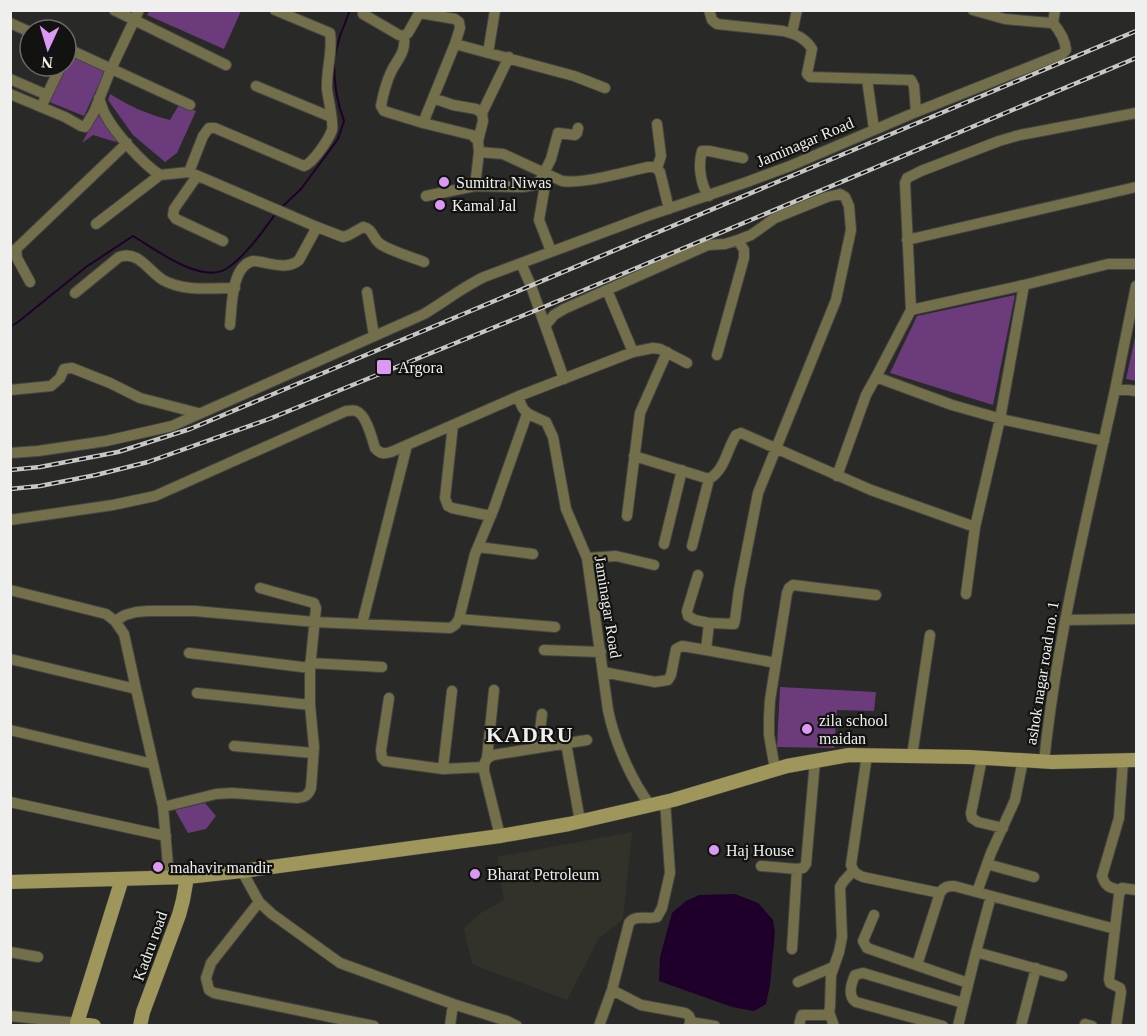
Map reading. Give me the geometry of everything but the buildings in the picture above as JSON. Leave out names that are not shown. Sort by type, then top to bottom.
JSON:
[{"type":"street","points":[[114,10],[137,15],[226,65]]},
{"type":"street","points":[[223,241],[176,219],[173,215],[193,174],[203,136],[207,130],[211,127],[306,166],[331,133],[333,125],[327,78],[330,33],[275,10]]},
{"type":"street","points":[[488,52],[495,10]]},
{"type":"street","points":[[709,10],[712,20],[717,24],[792,33],[805,40],[812,49],[807,74],[810,77],[911,80],[914,86],[916,112]]},
{"type":"street","points":[[792,33],[797,10]]},
{"type":"street","points":[[973,10],[1005,19],[1035,23],[1053,23],[1055,10]]},
{"type":"street","points":[[404,36],[420,12],[459,21],[460,28],[455,44],[423,123]]},
{"type":"street","points":[[363,14],[404,36]]},
{"type":"street","points":[[10,94],[85,127],[94,112],[111,69],[137,15]]},
{"type":"street","name":"Jaminagar Road","points":[[10,453],[106,441],[172,426],[424,314],[484,276],[790,166],[874,129],[1065,52],[1066,44],[1063,36],[1053,23]]},
{"type":"street","points":[[404,36],[405,47],[388,79],[382,103],[382,109],[387,112],[472,135],[479,146],[503,154],[562,181],[613,175],[648,167],[657,168]]},
{"type":"street","points":[[455,44],[574,75],[604,88]]},
{"type":"street","points":[[78,56],[190,105]]},
{"type":"street","points":[[475,186],[482,113],[509,57]]},
{"type":"street","points":[[41,107],[55,78]]},
{"type":"street","points":[[10,79],[47,95]]},
{"type":"street","points":[[867,79],[874,129]]},
{"type":"street","points":[[256,86],[331,117]]},
{"type":"street","points":[[433,98],[482,113]]},
{"type":"street","points":[[99,99],[106,116],[127,143],[160,176]]},
{"type":"street","points":[[837,476],[866,395],[911,309],[905,183],[908,177],[1020,135],[1137,113]]},
{"type":"street","points":[[657,124],[661,156],[657,168]]},
{"type":"street","points":[[551,251],[539,220],[546,174],[558,133],[575,135],[578,128]]},
{"type":"street","points":[[30,282],[14,259],[16,249],[127,143]]},
{"type":"street","points":[[710,196],[704,187],[702,177],[700,157],[702,151],[742,158]]},
{"type":"street","points":[[657,168],[669,209]]},
{"type":"street","points":[[96,224],[160,176],[193,174],[343,237],[363,227],[367,228],[380,243],[424,262]]},
{"type":"street","points":[[426,196],[475,186],[531,186],[539,182],[546,174]]},
{"type":"street","points":[[907,240],[1137,187]]},
{"type":"street","points":[[545,326],[554,315],[564,309],[708,245],[725,244],[751,235],[775,218],[827,197],[840,194],[845,197],[849,206],[851,230],[836,300],[758,493],[734,624],[709,623],[688,616],[687,611],[698,575]]},
{"type":"street","points":[[230,325],[235,288],[242,267],[248,262],[257,261],[284,266],[295,264],[317,227]]},
{"type":"street","points":[[717,355],[744,258],[744,250],[738,240]]},
{"type":"street","points":[[75,293],[119,257],[126,254],[137,257],[171,284],[235,288]]},
{"type":"street","points":[[521,263],[531,286],[562,380]]},
{"type":"street","points":[[911,309],[1108,264],[1137,264]]},
{"type":"street","points":[[966,594],[975,526],[1000,419],[1024,285]]},
{"type":"street","name":"ashok nagar road no. 1","points":[[1044,762],[1053,691],[1071,589],[1137,286]]},
{"type":"street","points":[[607,290],[633,352]]},
{"type":"street","points":[[367,292],[374,336]]},
{"type":"street","points":[[10,520],[113,506],[155,496],[346,411],[358,411],[363,416],[375,448],[384,454],[519,396],[633,352],[653,348],[667,352],[687,363]]},
{"type":"street","points":[[627,516],[640,413],[667,352]]},
{"type":"street","points":[[10,390],[51,386],[60,378],[64,369],[72,368],[140,398],[198,413]]},
{"type":"street","points":[[876,376],[952,405],[1000,419],[1104,441]]},
{"type":"street","points":[[1115,390],[1137,391]]},
{"type":"street","points":[[116,621],[125,615],[148,610],[217,613],[315,622],[450,628],[459,619],[478,547],[527,414],[520,404],[519,396]]},
{"type":"street","name":"Jaminagar Road","points":[[527,414],[546,422],[553,437],[566,509],[588,558],[608,710],[616,742],[650,805]]},
{"type":"street","points":[[453,425],[446,503],[452,508],[491,516]]},
{"type":"street","points":[[634,456],[709,478],[720,469],[732,441],[736,435],[741,433],[871,490],[975,526]]},
{"type":"street","points":[[362,624],[407,445]]},
{"type":"street","points":[[664,544],[682,470]]},
{"type":"street","points":[[692,546],[709,478]]},
{"type":"street","points":[[478,547],[533,554]]},
{"type":"street","points":[[588,558],[616,556],[654,565]]},
{"type":"street","points":[[775,769],[769,735],[769,717],[789,588],[793,585],[876,595]]},
{"type":"street","points":[[164,807],[216,794],[304,797],[309,794],[314,753],[310,666],[316,608],[314,603],[260,588]]},
{"type":"street","points":[[10,590],[106,614],[116,621],[124,634],[164,807],[169,877]]},
{"type":"street","points":[[459,619],[555,627]]},
{"type":"street","points":[[1065,620],[1137,619]]},
{"type":"street","points":[[706,650],[709,623]]},
{"type":"street","points":[[912,756],[930,635]]},
{"type":"street","points":[[603,672],[655,682],[668,680],[678,646],[776,663]]},
{"type":"street","points":[[544,650],[601,652]]},
{"type":"street","points":[[189,653],[310,666],[382,667]]},
{"type":"street","points":[[10,658],[136,689]]},
{"type":"street","points":[[494,690],[486,763],[500,836]]},
{"type":"street","points":[[443,769],[452,691]]},
{"type":"street","points":[[197,693],[310,705]]},
{"type":"street","points":[[389,698],[381,750],[382,758],[393,763],[443,769],[486,763],[494,755],[587,740]]},
{"type":"street","points":[[538,748],[542,714]]},
{"type":"street","points":[[10,730],[153,764]]},
{"type":"street","points":[[566,743],[580,821]]},
{"type":"street","points":[[234,746],[314,753]]},
{"type":"street","points":[[10,882],[187,877],[500,836],[650,805],[775,769],[849,755],[867,755],[1044,762],[1130,760],[1119,818],[1102,876],[1109,888],[1137,890]]},
{"type":"street","points":[[867,755],[851,865],[853,871],[863,877],[940,893]]},
{"type":"street","points":[[982,758],[971,813],[972,818],[978,822],[1003,828]]},
{"type":"street","points":[[977,892],[1015,801],[1023,760]]},
{"type":"street","points":[[761,866],[803,868],[807,860],[815,761]]},
{"type":"street","points":[[599,1026],[612,990],[629,923],[636,918],[657,917],[662,908],[670,873],[666,801]]},
{"type":"street","points":[[10,802],[166,836]]},
{"type":"street","points":[[987,864],[1034,877]]},
{"type":"street","points":[[792,949],[797,869]]},
{"type":"street","points":[[242,871],[259,902],[340,963],[517,1026]]},
{"type":"street","points":[[834,1026],[829,1012],[831,975],[841,944],[840,887],[853,871]]},
{"type":"street","name":"Kadru road","points":[[140,1026],[143,1012],[179,915],[187,877]]},
{"type":"street","points":[[76,1024],[122,879]]},
{"type":"street","points":[[917,965],[940,893],[947,886],[1115,929]]},
{"type":"street","points":[[1116,1026],[1121,992],[1120,988],[1109,979],[1120,890]]},
{"type":"street","points":[[958,1026],[991,896]]},
{"type":"street","points":[[259,902],[211,963],[207,978],[209,990],[214,993],[374,1026]]},
{"type":"street","points":[[874,915],[863,941],[867,948],[968,983]]},
{"type":"street","points":[[10,952],[38,957]]},
{"type":"street","points":[[976,952],[1062,976]]},
{"type":"street","points":[[798,982],[833,967]]},
{"type":"street","points":[[1021,1026],[1036,968]]},
{"type":"street","points":[[943,1026],[856,1002],[850,995],[855,975],[863,973],[963,1003]]},
{"type":"street","points":[[612,990],[641,1005],[685,1013],[691,1017],[690,1024],[715,1026]]},
{"type":"street","points":[[450,1026],[453,1004]]},
{"type":"street","points":[[799,1026],[802,1015],[825,1015],[829,1012]]},
{"type":"street","points":[[10,1016],[93,1026]]},
{"type":"shaded area","points":[[149,10],[241,11],[224,49],[147,15]]},
{"type":"shaded area","points":[[78,55],[107,67],[84,116],[47,101],[59,78],[78,78]]},
{"type":"shaded area","points":[[110,94],[139,110],[170,120],[180,103],[196,111],[177,153],[165,162],[133,135],[108,100]]},
{"type":"shaded area","points":[[97,115],[108,126],[116,142],[93,135],[82,143]]},
{"type":"shaded area","points":[[1015,295],[993,405],[890,373],[917,316]]},
{"type":"shaded area","points":[[1136,333],[1136,381],[1126,379]]},
{"type":"shaded area","name":"zila school maidan","points":[[780,687],[876,692],[874,711],[837,710],[834,748],[777,747]]},
{"type":"shaded area","points":[[205,803],[216,816],[206,829],[188,833],[175,810]]},
{"type":"shaded area","points":[[632,832],[623,919],[599,938],[567,1000],[472,964],[464,928],[481,913],[504,900],[497,857]]},
{"type":"shaded area","points":[[735,894],[758,903],[773,920],[775,932],[766,1004],[754,1011],[732,1007],[659,981],[660,957],[672,913],[686,901],[699,895]]},
{"type":"waterway","points":[[334,59],[350,10]]},
{"type":"waterway","points":[[282,207],[301,189],[338,139],[344,121],[336,93],[334,65]]},
{"type":"waterway","points":[[10,327],[86,267],[133,236],[191,269],[215,272],[226,269],[240,258],[276,213]]},
{"type":"railway","points":[[10,470],[40,467],[118,452],[190,429],[1136,31]]},
{"type":"railway","points":[[10,489],[40,486],[148,462],[269,419],[539,309],[1136,58]]},
{"type":"place","name":"Sumitra Niwas","points":[[444,182]]},
{"type":"place","name":"Kamal Jal","points":[[440,205]]},
{"type":"place","name":"Argora","points":[[384,367]]},
{"type":"place","name":"zila school maidan","points":[[807,729]]},
{"type":"place","name":"Haj House","points":[[714,850]]},
{"type":"place","name":"mahavir mandir","points":[[158,867]]},
{"type":"place","name":"Bharat Petroleum","points":[[475,874]]},
{"type":"district","name":"KADRU","points":[[530,734]]}]
